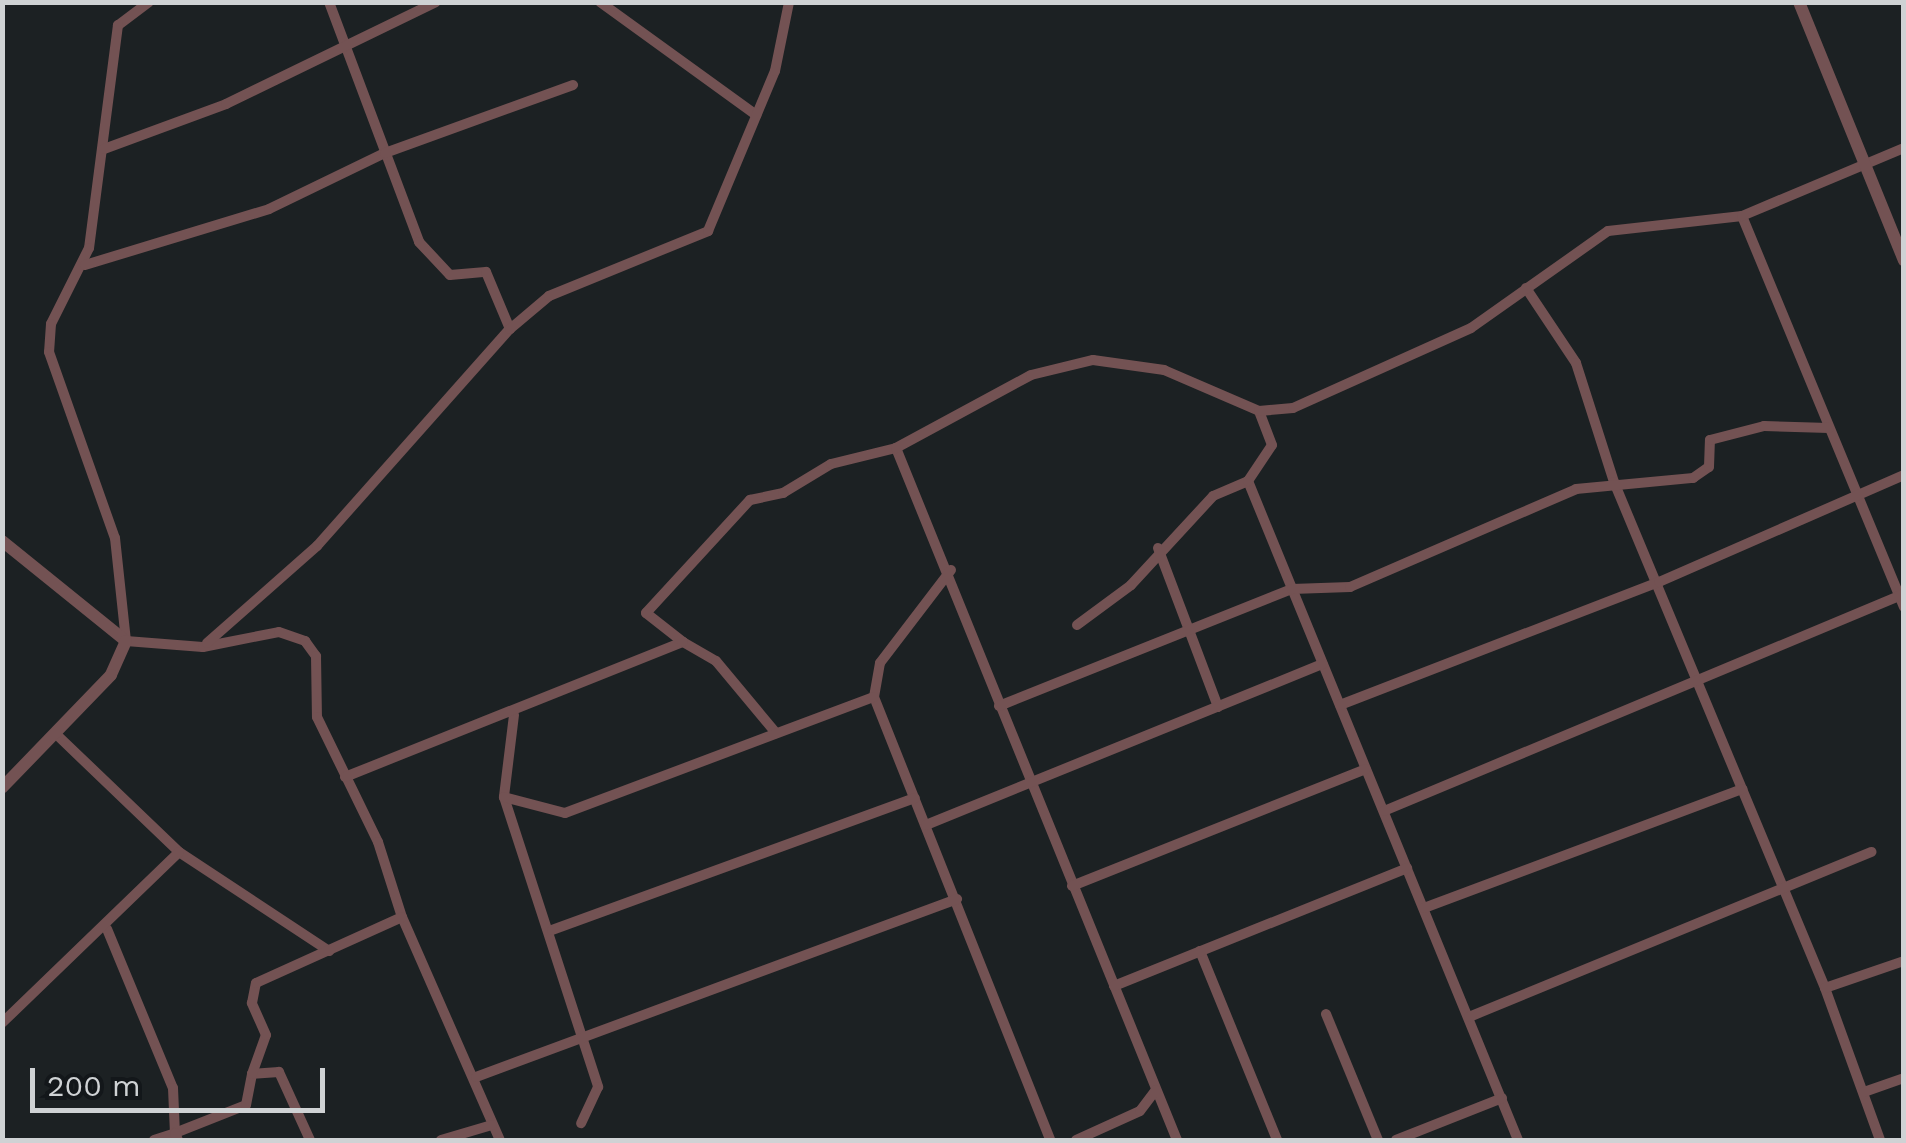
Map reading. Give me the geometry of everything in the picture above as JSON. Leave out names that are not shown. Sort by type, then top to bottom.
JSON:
[{"type":"street","points":[[2,788],[111,676],[126,641],[115,538],[50,352],[51,324],[85,266],[118,25],[149,2]]},
{"type":"street","points":[[329,2],[419,242],[450,275],[486,272],[510,329]]},
{"type":"street","points":[[104,149],[226,104],[345,41],[436,2]]},
{"type":"street","points":[[600,2],[756,115]]},
{"type":"street","points":[[202,647],[317,546],[510,329],[549,296],[708,231],[756,115],[789,2]]},
{"type":"street","points":[[1800,2],[1904,260]]},
{"type":"street","points":[[85,266],[269,210],[386,152],[573,85]]},
{"type":"street","points":[[776,733],[716,661],[682,642],[646,613],[750,500],[783,493],[831,464],[896,448],[1031,375],[1092,360],[1164,370],[1259,411],[1293,408],[1402,363],[1526,288],[1608,231],[1742,216],[1904,148]]},
{"type":"street","points":[[1384,810],[1902,599],[1742,216]]},
{"type":"street","points":[[1526,288],[1576,363],[1614,482],[1659,582],[1825,988],[1880,1140]]},
{"type":"street","points":[[1077,624],[1131,584],[1158,548],[1212,496],[1248,481],[1272,445],[1259,411]]},
{"type":"street","points":[[998,706],[1292,589],[1350,588],[1576,490],[1614,482],[1692,478],[1708,467],[1710,440],[1764,426],[1830,428]]},
{"type":"street","points":[[896,448],[951,570],[998,706],[1176,1140]]},
{"type":"street","points":[[1340,704],[1659,582],[1904,475]]},
{"type":"street","points":[[1248,481],[1518,1140]]},
{"type":"street","points":[[2,541],[91,605],[126,641],[202,647],[278,632],[304,641],[316,656],[317,717],[378,842],[402,917],[500,1140]]},
{"type":"street","points":[[1158,548],[1218,707]]},
{"type":"street","points":[[951,570],[880,663],[874,696],[1050,1140]]},
{"type":"street","points":[[345,777],[514,715],[682,642]]},
{"type":"street","points":[[926,825],[1323,664]]},
{"type":"street","points":[[504,797],[565,812],[874,696]]},
{"type":"street","points":[[514,715],[504,797],[552,930],[577,1035],[598,1087],[581,1122]]},
{"type":"street","points":[[57,734],[179,852],[329,951]]},
{"type":"street","points":[[1072,886],[1366,768]]},
{"type":"street","points":[[1424,908],[1742,789]]},
{"type":"street","points":[[552,930],[915,798]]},
{"type":"street","points":[[2,1023],[106,929],[179,852]]},
{"type":"street","points":[[1469,1018],[1781,886],[1872,852]]},
{"type":"street","points":[[1114,986],[1408,868]]},
{"type":"street","points":[[476,1078],[577,1035],[957,899]]},
{"type":"street","points":[[154,1140],[176,1136],[246,1105],[266,1035],[252,1003],[256,983],[402,917]]},
{"type":"street","points":[[106,929],[173,1088],[176,1136]]},
{"type":"street","points":[[1200,952],[1277,1140]]},
{"type":"street","points":[[1825,988],[1904,961]]},
{"type":"street","points":[[1326,1014],[1378,1140]]},
{"type":"street","points":[[252,1074],[279,1072],[310,1140]]},
{"type":"street","points":[[1864,1092],[1904,1078]]},
{"type":"street","points":[[1076,1140],[1140,1111],[1156,1090]]},
{"type":"street","points":[[1396,1140],[1502,1098]]},
{"type":"street","points":[[440,1140],[492,1125]]}]
